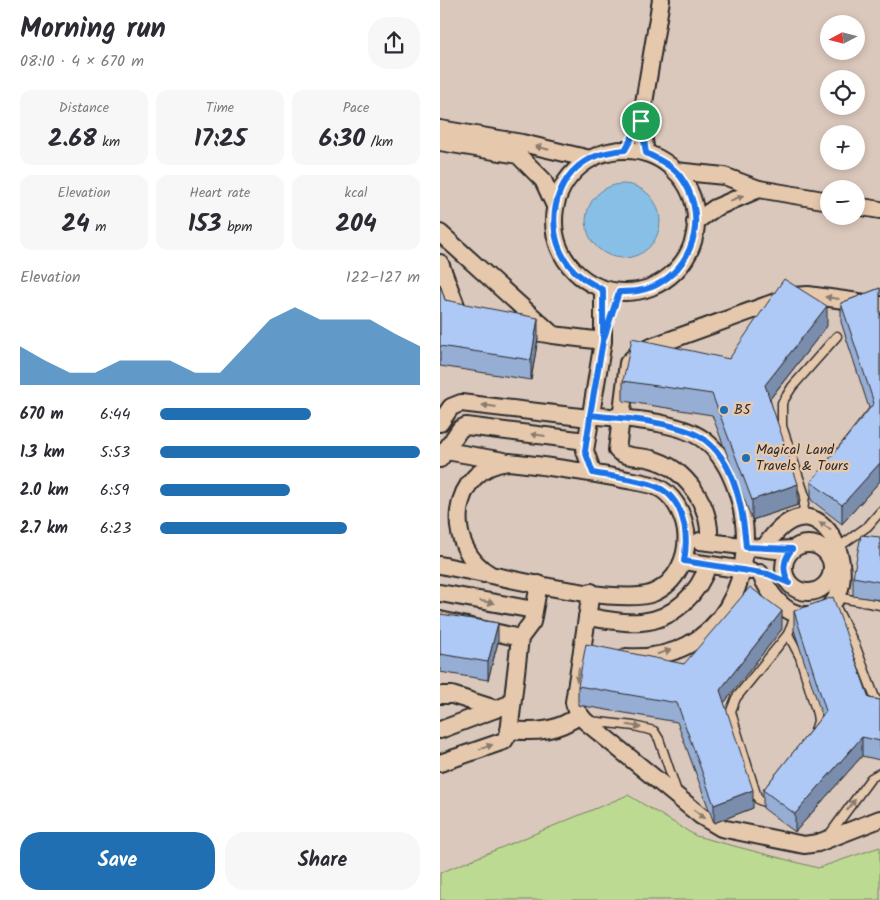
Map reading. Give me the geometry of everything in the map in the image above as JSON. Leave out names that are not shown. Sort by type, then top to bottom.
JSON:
[{"type":"street","points":[[646,153],[641,121],[661,0]]},
{"type":"street","points":[[625,150],[641,121]]},
{"type":"street","points":[[440,129],[522,143],[590,159]]},
{"type":"street","points":[[440,142],[518,154],[543,180],[555,206]]},
{"type":"street","points":[[625,150],[646,153],[664,162],[675,171],[690,194],[695,222],[695,235],[688,254],[675,271],[659,284],[640,291],[611,291],[584,280],[569,266],[558,247],[554,227],[555,206],[562,187],[574,171],[590,159],[607,152],[625,150]]},
{"type":"street","points":[[675,171],[724,176],[759,189],[820,199]]},
{"type":"street","points":[[695,222],[715,208],[759,189]]},
{"type":"street","points":[[865,208],[880,210]]},
{"type":"street","points":[[440,233],[553,335]]},
{"type":"street","points":[[440,263],[461,319],[479,322]]},
{"type":"street","points":[[593,473],[586,446],[611,291]]},
{"type":"street","points":[[709,542],[708,522],[694,490],[676,469],[651,459],[618,452],[616,445],[628,363],[640,352],[651,347],[792,296],[808,295],[880,305]]},
{"type":"street","points":[[498,325],[553,335],[603,341]]},
{"type":"street","points":[[440,423],[451,407],[461,403],[620,419],[671,427],[694,434],[705,441],[717,453],[734,484],[744,517],[746,547],[736,594],[726,610],[701,637],[681,647],[652,656],[628,657],[582,651]]},
{"type":"street","points":[[440,565],[539,584],[620,596],[652,594],[670,581],[684,561],[687,539],[682,515],[666,493],[655,486],[593,473],[443,455],[460,429],[466,426],[586,446]]},
{"type":"street","points":[[568,470],[586,446]]},
{"type":"street","points":[[491,575],[473,563],[464,550],[458,517],[462,498],[472,481],[487,468],[509,462]]},
{"type":"street","points":[[760,573],[770,593],[796,614],[806,615],[823,612],[839,602],[847,584],[849,566],[843,544],[828,526],[813,519],[802,519],[792,522],[774,532],[764,548]]},
{"type":"street","points":[[687,539],[746,547],[792,549]]},
{"type":"street","points":[[684,561],[775,576],[801,591],[815,591],[827,583],[833,570],[830,556],[819,546],[805,543],[792,549],[787,555],[784,569],[789,583]]},
{"type":"street","points":[[587,617],[622,622],[652,621],[676,608],[692,595],[703,580],[708,565]]},
{"type":"street","points":[[440,763],[504,740],[510,730],[520,638],[529,629],[539,584]]},
{"type":"street","points":[[591,592],[574,702],[582,718],[711,824],[796,845],[811,844],[824,840],[880,819]]},
{"type":"street","points":[[440,593],[534,610]]},
{"type":"street","points":[[440,620],[520,638]]},
{"type":"street","points":[[440,695],[461,697],[496,709]]},
{"type":"street","points":[[440,730],[512,702]]},
{"type":"street","points":[[510,730],[540,732],[557,729],[582,718]]},
{"type":"lane","points":[[768,315],[778,301]]},
{"type":"lane","points":[[802,519],[805,496],[782,426],[782,403],[792,387],[837,336]]},
{"type":"lane","points":[[651,347],[668,351]]},
{"type":"lane","points":[[843,544],[868,526],[880,512]]},
{"type":"lane","points":[[880,605],[839,602],[875,698],[880,704]]},
{"type":"lane","points":[[774,791],[764,802],[759,800],[743,756],[731,711],[736,698],[788,634],[796,614]]},
{"type":"lane","points":[[788,634],[800,657],[818,721],[811,736]]},
{"type":"lane","points":[[582,718],[654,731],[659,740],[679,798]]},
{"type":"lane","points":[[824,840],[871,778],[880,773]]},
{"type":"green space","points":[[628,795],[696,836],[818,868],[880,847],[880,900],[440,900],[440,873]]},
{"type":"water","points":[[623,184],[644,190],[654,200],[660,221],[654,242],[644,252],[623,258],[602,252],[592,242],[586,221],[592,200],[602,190]]},
{"type":"building","name":"B5","points":[[784,279],[827,306],[765,385],[798,484],[752,500],[712,394],[623,381],[632,338],[729,359]]},
{"type":"building","points":[[440,284],[445,300],[538,318],[531,360],[440,346]]},
{"type":"building","points":[[880,288],[880,463],[842,505],[811,482],[874,403],[841,303]]},
{"type":"building","points":[[861,535],[880,537],[880,582],[853,577]]},
{"type":"building","points":[[750,587],[782,611],[720,690],[753,790],[714,805],[677,703],[578,686],[586,644],[684,664]]},
{"type":"building","points":[[833,597],[869,698],[880,700],[880,741],[862,737],[795,814],[763,790],[826,711],[794,611]]},
{"type":"building","points":[[440,614],[498,623],[488,662],[440,654]]},
{"type":"place","name":"B5","points":[[724,410]]},
{"type":"place","name":"Magical Land Travels & Tours","points":[[746,458]]},
{"type":"route","points":[[641,121],[625,150],[607,152],[590,159],[574,171],[562,187],[555,206],[554,227],[558,247],[569,266],[584,280],[603,290],[603,341],[596,378],[590,415],[585,451],[593,473],[655,486],[666,493],[676,504],[682,515],[687,539],[684,561],[768,574],[789,583],[785,576],[784,562],[792,549],[776,550],[746,547],[744,517],[734,484],[717,453],[705,441],[694,434],[671,427],[590,415],[603,341],[619,292],[640,291],[659,284],[675,271],[688,254],[695,235],[696,214],[690,194],[680,176],[664,162],[646,153],[641,121]]}]
